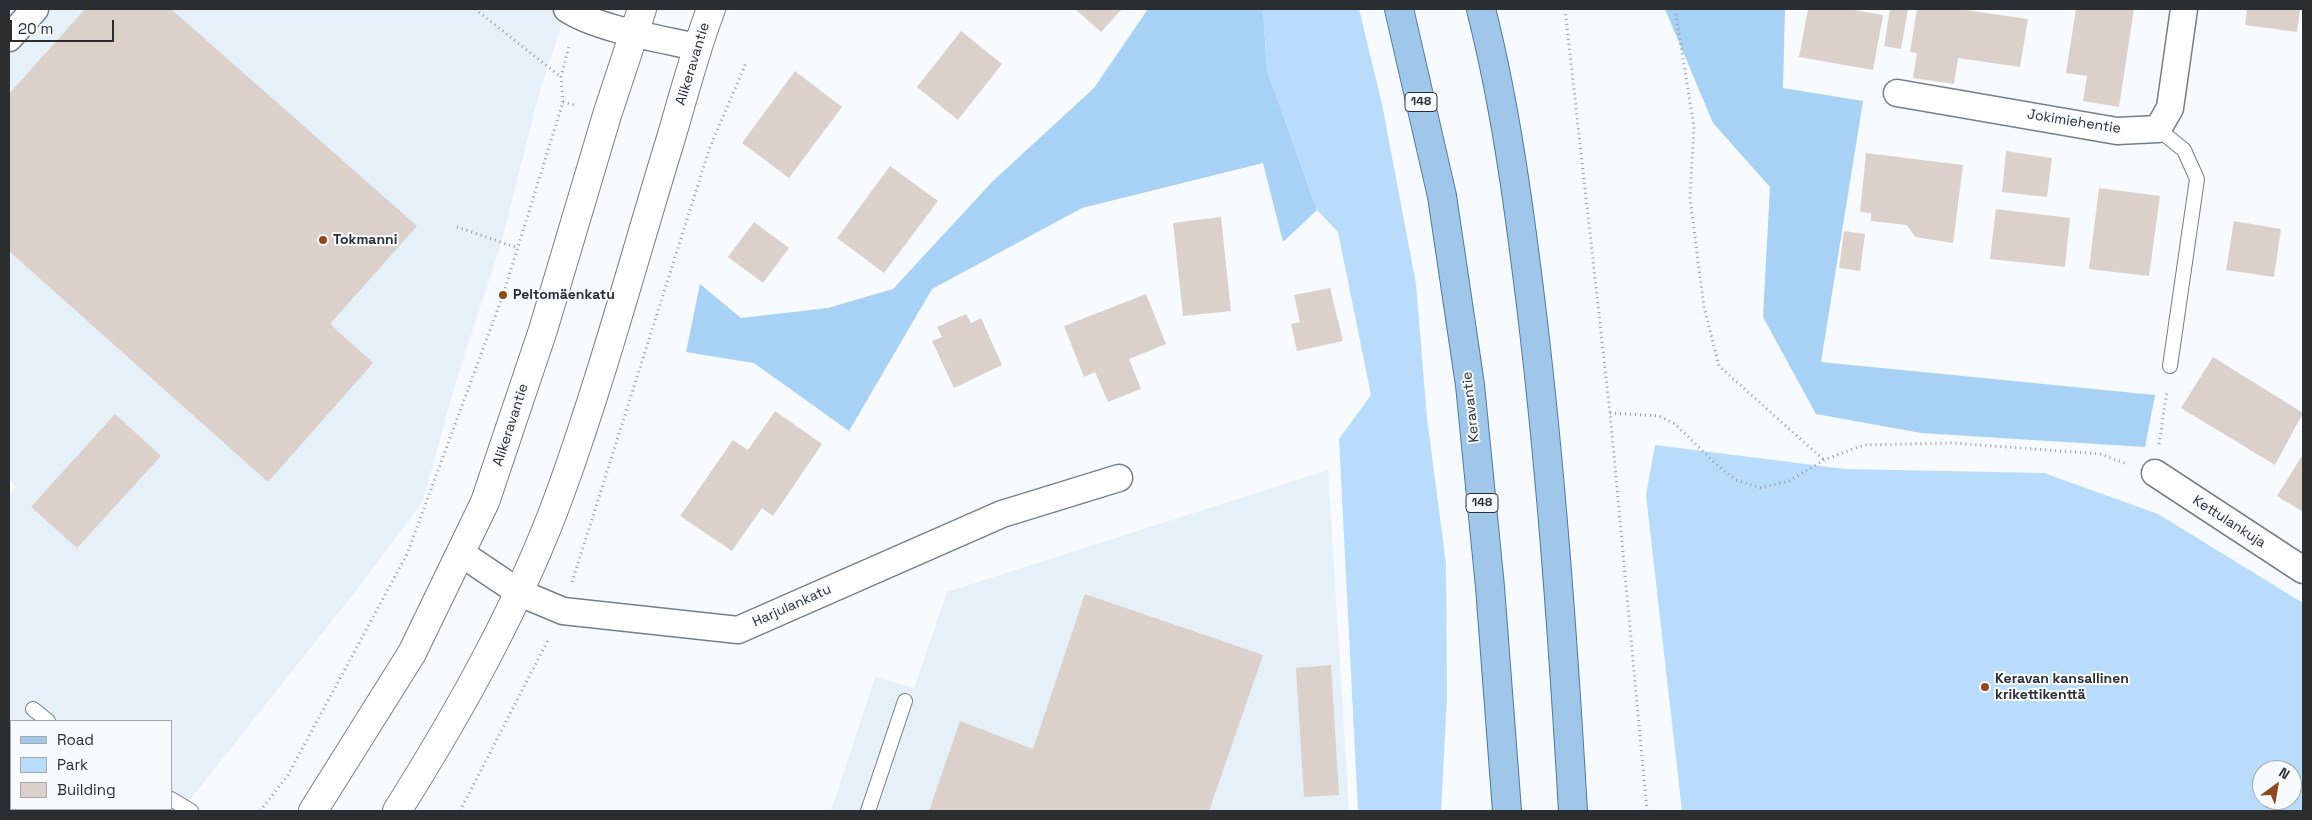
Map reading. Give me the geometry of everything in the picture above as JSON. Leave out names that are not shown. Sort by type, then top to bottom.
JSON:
[{"type":"main road","name":"Keravantie","points":[[1399,9],[1442,196],[1470,385],[1490,587],[1507,811]]},
{"type":"main road","points":[[1481,9],[1495,64],[1514,168],[1539,367],[1562,634],[1573,811]]},
{"type":"street","points":[[9,38],[35,9]]},
{"type":"street","name":"Alikeravantie","points":[[397,811],[450,725],[520,593],[561,491],[672,136],[697,47],[711,9]]},
{"type":"street","points":[[2158,129],[2170,108],[2184,9]]},
{"type":"street","points":[[572,12],[639,21],[697,47]]},
{"type":"street","name":"Alikeravantie","points":[[313,811],[412,653],[462,554],[485,502],[537,348],[607,115],[639,21]]},
{"type":"street","name":"Jokimiehentie","points":[[1897,93],[2117,131],[2158,129]]},
{"type":"street","name":"Kettulankuja","points":[[2154,474],[2303,570]]},
{"type":"street","name":"Harjulankatu","points":[[462,554],[520,593],[563,611],[738,630],[1002,514],[1119,478]]},
{"type":"lane","points":[[2158,129],[2184,150],[2197,179],[2170,366]]},
{"type":"lane","points":[[868,811],[905,701]]},
{"type":"lane","points":[[33,709],[47,720]]},
{"type":"lane","points":[[172,800],[191,811]]},
{"type":"path","points":[[475,9],[561,77]]},
{"type":"path","points":[[1565,9],[1610,412],[1647,811]]},
{"type":"path","points":[[1675,9],[1694,127],[1690,198],[1704,307],[1719,366],[1824,460]]},
{"type":"path","points":[[260,811],[288,775],[407,554],[503,295],[563,102],[561,77],[572,12]]},
{"type":"path","points":[[460,811],[563,611],[710,147],[746,63]]},
{"type":"path","points":[[458,228],[518,248]]},
{"type":"path","points":[[1610,412],[1659,416],[1675,424],[1736,480],[1761,488],[1789,481],[1824,460],[1864,446],[1952,443],[2100,454],[2154,474],[2170,366]]},
{"type":"shaded area","points":[[9,9],[567,9],[541,87],[500,247],[455,384],[423,501],[362,583],[181,811],[9,811],[9,495],[16,487],[9,480]]},
{"type":"shaded area","points":[[1148,9],[1263,9],[1267,70],[1317,210],[1283,242],[1263,163],[1082,208],[932,289],[849,431],[754,363],[686,352],[700,284],[741,318],[828,308],[893,289],[993,181],[1094,88]]},
{"type":"shaded area","points":[[1665,9],[1785,9],[1783,88],[1863,101],[1821,362],[2155,395],[2145,447],[1921,433],[1816,414],[1763,317],[1770,187],[1713,123]]},
{"type":"shaded area","points":[[1328,470],[1349,811],[831,811],[875,677],[914,688],[947,592]]},
{"type":"green space","points":[[1263,9],[1359,9],[1382,104],[1416,284],[1427,418],[1446,564],[1447,699],[1441,811],[1358,811],[1339,439],[1371,395],[1338,232],[1317,210],[1267,70]]},
{"type":"green space","name":"Keravan kansallinen krikettikenttä","points":[[1655,445],[1845,469],[2044,473],[2158,514],[2303,603],[2303,811],[1682,811],[1646,495]]},
{"type":"building","points":[[85,9],[171,9],[417,226],[330,324],[373,363],[268,482],[9,251],[9,94]]},
{"type":"building","points":[[1075,9],[1122,9],[1101,32]]},
{"type":"building","points":[[1808,9],[1848,9],[1883,15],[1873,70],[1799,57]]},
{"type":"building","points":[[1890,9],[1908,9],[1901,49],[1884,46]]},
{"type":"building","points":[[1917,9],[1958,9],[2028,19],[2020,67],[1958,58],[1954,84],[1913,78],[1917,53],[1910,52]]},
{"type":"building","points":[[2076,9],[2134,9],[2119,107],[2083,101],[2087,76],[2066,73]]},
{"type":"building","points":[[2247,9],[2300,9],[2297,32],[2245,25]]},
{"type":"building","points":[[961,31],[1002,64],[958,120],[917,87]]},
{"type":"building","points":[[795,71],[842,107],[789,178],[742,143]]},
{"type":"building","points":[[2006,151],[2052,158],[2047,197],[2002,192]]},
{"type":"building","points":[[1866,153],[1963,165],[1953,243],[1915,237],[1907,225],[1871,221],[1871,213],[1860,212]]},
{"type":"building","points":[[890,166],[938,201],[884,273],[837,238]]},
{"type":"building","points":[[2099,188],[2160,196],[2149,276],[2089,269]]},
{"type":"building","points":[[1996,209],[2070,218],[2065,267],[1990,259]]},
{"type":"building","points":[[1221,217],[1231,311],[1183,316],[1173,223]]},
{"type":"building","points":[[2234,221],[2281,229],[2274,277],[2226,270]]},
{"type":"building","points":[[754,222],[789,248],[763,283],[728,257]]},
{"type":"building","points":[[1844,231],[1865,234],[1860,271],[1839,268]]},
{"type":"building","points":[[1330,288],[1343,341],[1297,351],[1291,324],[1300,322],[1294,295]]},
{"type":"building","points":[[1146,294],[1166,344],[1129,359],[1141,389],[1108,402],[1095,372],[1084,377],[1064,326]]},
{"type":"building","points":[[966,314],[971,323],[981,318],[1002,365],[954,388],[932,341],[942,337],[937,327]]},
{"type":"building","points":[[2213,357],[2303,413],[2275,465],[2181,408]]},
{"type":"building","points":[[775,411],[822,444],[773,516],[762,508],[732,551],[680,516],[733,440],[748,450]]},
{"type":"building","points":[[115,414],[161,456],[77,548],[31,507]]},
{"type":"building","points":[[2303,454],[2303,512],[2277,496]]},
{"type":"building","points":[[1085,594],[1263,655],[1209,811],[929,811],[960,721],[1033,749]]},
{"type":"building","points":[[1331,665],[1339,795],[1304,797],[1296,668]]},
{"type":"place","name":"Tokmanni","points":[[323,240]]},
{"type":"place","name":"Peltomäenkatu","points":[[503,295]]},
{"type":"place","name":"Keravan kansallinen krikettikenttä","points":[[1985,687]]}]
